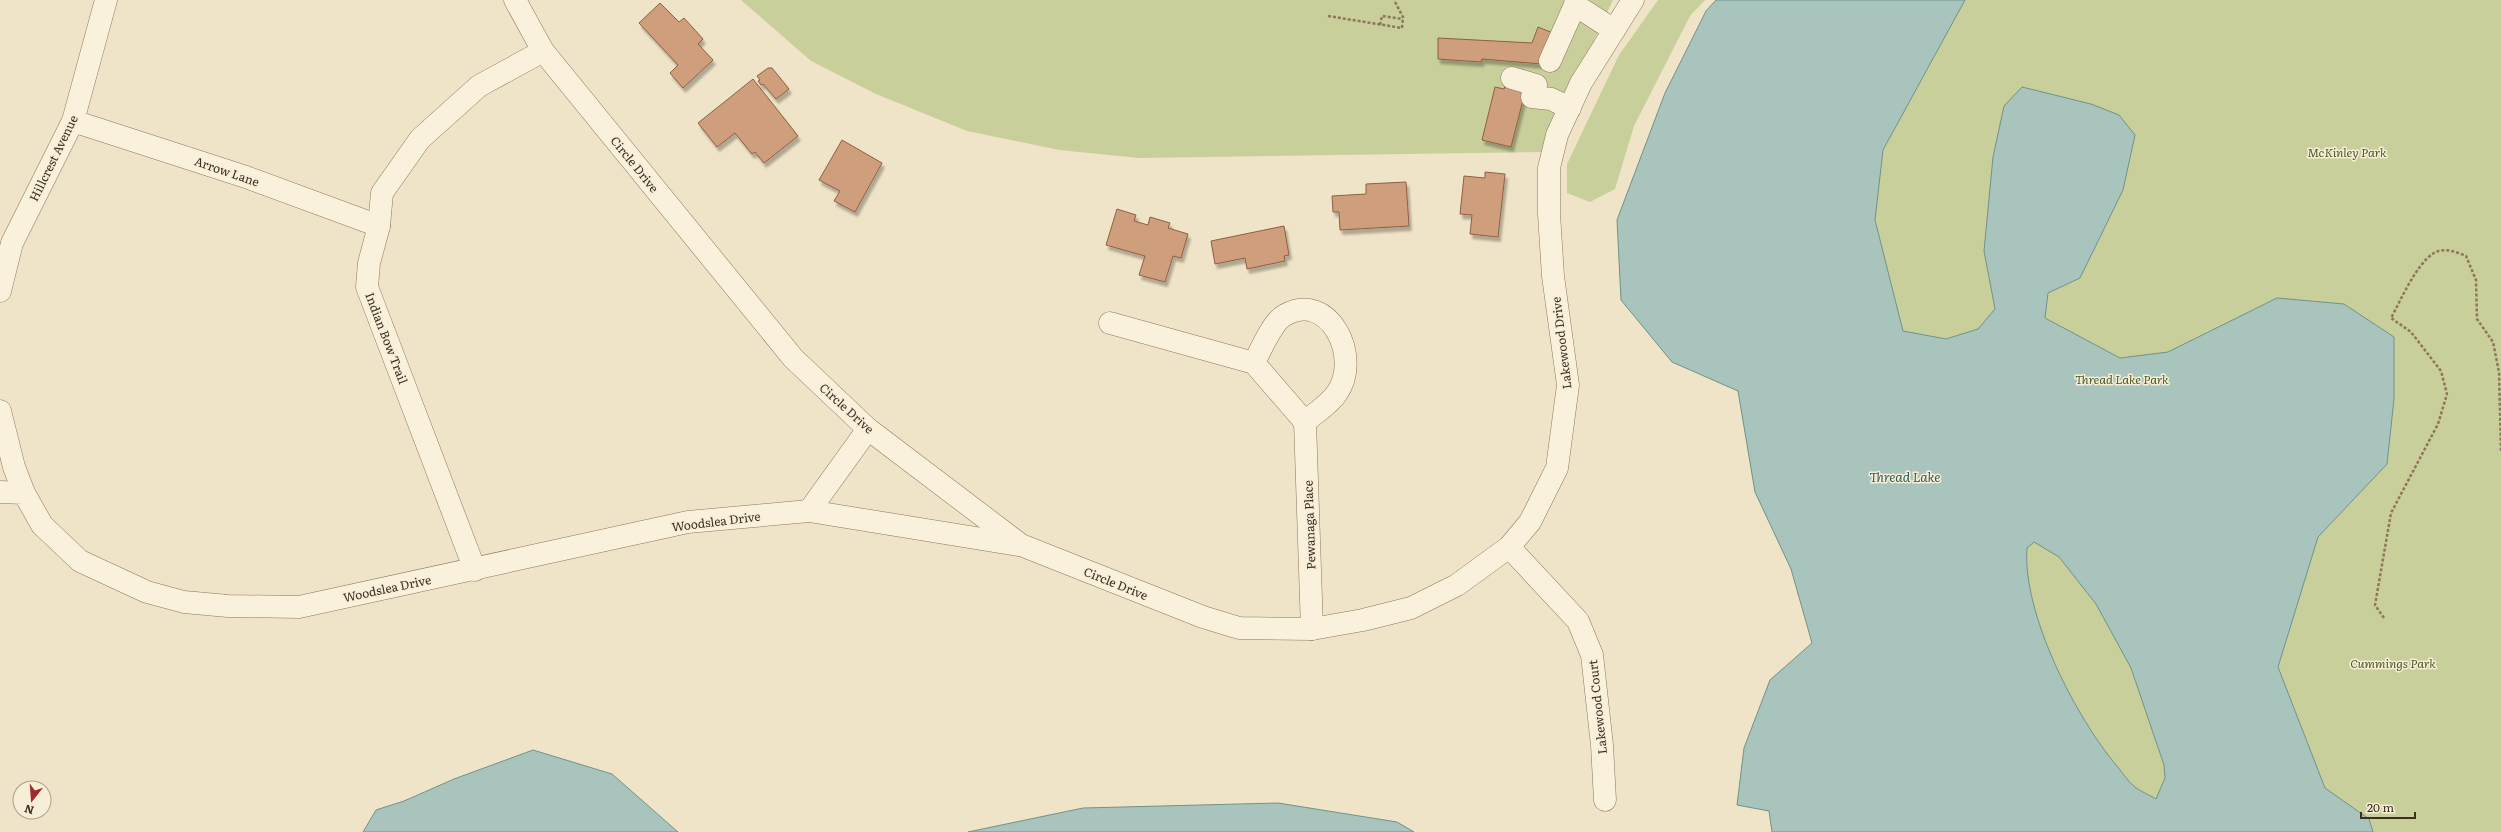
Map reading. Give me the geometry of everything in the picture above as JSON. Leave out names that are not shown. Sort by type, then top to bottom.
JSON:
[{"type":"street","name":"Hillcrest Avenue","points":[[0,291],[12,243],[73,121],[106,0]]},
{"type":"street","name":"Circle Drive","points":[[516,0],[543,51],[793,358],[868,429],[1021,545],[1203,617],[1238,628],[1312,629]]},
{"type":"street","name":"Lakewood Drive","points":[[1312,629],[1363,620],[1411,608],[1457,585],[1509,547],[1530,522],[1557,468],[1568,385],[1553,276],[1549,214],[1549,168],[1557,135],[1581,83],[1633,0]]},
{"type":"street","points":[[1550,61],[1576,3],[1614,30]]},
{"type":"street","name":"Indian Bow Trail","points":[[475,570],[367,287],[369,262],[379,226],[382,193],[420,138],[479,86],[543,51]]},
{"type":"street","points":[[1512,78],[1536,85],[1532,97],[1551,99],[1570,108]]},
{"type":"street","name":"Arrow Lane","points":[[73,121],[246,177],[379,226]]},
{"type":"street","points":[[1110,323],[1254,363],[1306,422],[1337,393],[1346,367],[1344,346],[1324,315],[1302,309],[1283,315],[1266,339],[1254,363]]},
{"type":"street","points":[[0,411],[14,467],[24,493],[0,492]]},
{"type":"street","name":"Pewanaga Place","points":[[1306,422],[1312,629]]},
{"type":"street","points":[[809,511],[868,429]]},
{"type":"street","name":"Woodslea Drive","points":[[24,493],[42,525],[80,561],[147,592],[184,602],[228,606],[299,606],[475,570],[688,522],[809,511],[1021,545]]},
{"type":"street","name":"Lakewood Court","points":[[1509,547],[1578,621],[1592,655],[1602,745],[1605,800]]},
{"type":"path","points":[[1328,16],[1402,28],[1403,19],[1394,0]]},
{"type":"path","points":[[1380,25],[1382,16],[1403,19]]},
{"type":"path","points":[[2384,618],[2375,605],[2391,513],[2438,424],[2447,394],[2441,371],[2411,332],[2391,318],[2417,272],[2434,253],[2452,250],[2466,256],[2476,280],[2477,319],[2493,342],[2499,372],[2501,451]]},
{"type":"green space","points":[[741,0],[1613,0],[1542,152],[1139,158],[1059,150],[967,131],[876,94],[811,61]]},
{"type":"green space","points":[[1658,0],[1705,0],[1690,16],[1634,126],[1615,189],[1590,202],[1567,193],[1567,164],[1619,55]]},
{"type":"green space","name":"Thread Lake Park","points":[[1716,0],[2501,0],[2501,832],[1772,832],[1769,811],[1737,805],[1744,748],[1770,680],[1812,643],[1791,569],[1755,492],[1738,391],[1672,362],[1621,300],[1617,220],[1665,93],[1706,11]]},
{"type":"water","name":"Thread Lake","points":[[1716,0],[1965,0],[1883,150],[1875,220],[1903,331],[1946,339],[1978,329],[1995,309],[1984,251],[1993,157],[2004,106],[2022,87],[2091,104],[2119,115],[2135,135],[2123,190],[2080,278],[2048,293],[2045,318],[2120,358],[2168,352],[2277,298],[2344,304],[2394,337],[2394,399],[2387,464],[2318,537],[2278,667],[2325,788],[2369,819],[2373,832],[1772,832],[1769,811],[1737,805],[1744,748],[1770,680],[1812,643],[1791,569],[1755,492],[1738,391],[1672,362],[1621,300],[1617,220],[1665,93],[1706,11]],"holes":[[[2034,542],[2059,557],[2096,604],[2131,668],[2164,765],[2165,778],[2156,799],[2132,785],[2101,746],[2069,693],[2042,633],[2033,603],[2028,574],[2027,548]]]},
{"type":"water","points":[[533,750],[612,774],[678,832],[363,832],[376,810],[404,801],[454,779]]},
{"type":"water","points":[[1278,803],[1397,822],[1414,832],[968,832],[1083,808]]},
{"type":"building","points":[[660,3],[679,22],[684,18],[703,39],[698,44],[713,60],[683,88],[670,73],[678,65],[639,23]]},
{"type":"building","points":[[1538,27],[1553,33],[1542,64],[1482,59],[1481,62],[1438,59],[1438,38],[1532,43]]},
{"type":"building","points":[[768,68],[772,68],[789,89],[776,99],[763,84],[761,85],[758,81],[760,80],[757,76]]},
{"type":"building","points":[[753,79],[798,136],[764,163],[755,152],[752,154],[735,133],[717,147],[698,123]]},
{"type":"building","points":[[1506,84],[1526,88],[1511,147],[1482,140],[1495,87],[1504,89]]},
{"type":"building","points":[[842,140],[882,163],[855,212],[834,201],[840,191],[819,180]]},
{"type":"building","points":[[1485,172],[1505,174],[1498,237],[1470,234],[1472,215],[1460,214],[1464,176],[1485,178]]},
{"type":"building","points":[[1406,182],[1409,226],[1340,230],[1339,212],[1333,212],[1332,196],[1366,194],[1366,184]]},
{"type":"building","points":[[1117,209],[1136,215],[1134,221],[1148,225],[1150,217],[1170,223],[1168,228],[1188,234],[1181,258],[1173,256],[1165,282],[1139,275],[1145,256],[1106,245]]},
{"type":"building","points":[[1284,226],[1289,255],[1284,256],[1285,261],[1247,269],[1245,258],[1215,264],[1211,241]]},
{"type":"park label","name":"McKinley Park","points":[[2347,152]]},
{"type":"park label","name":"Cummings Park","points":[[2393,663]]}]
